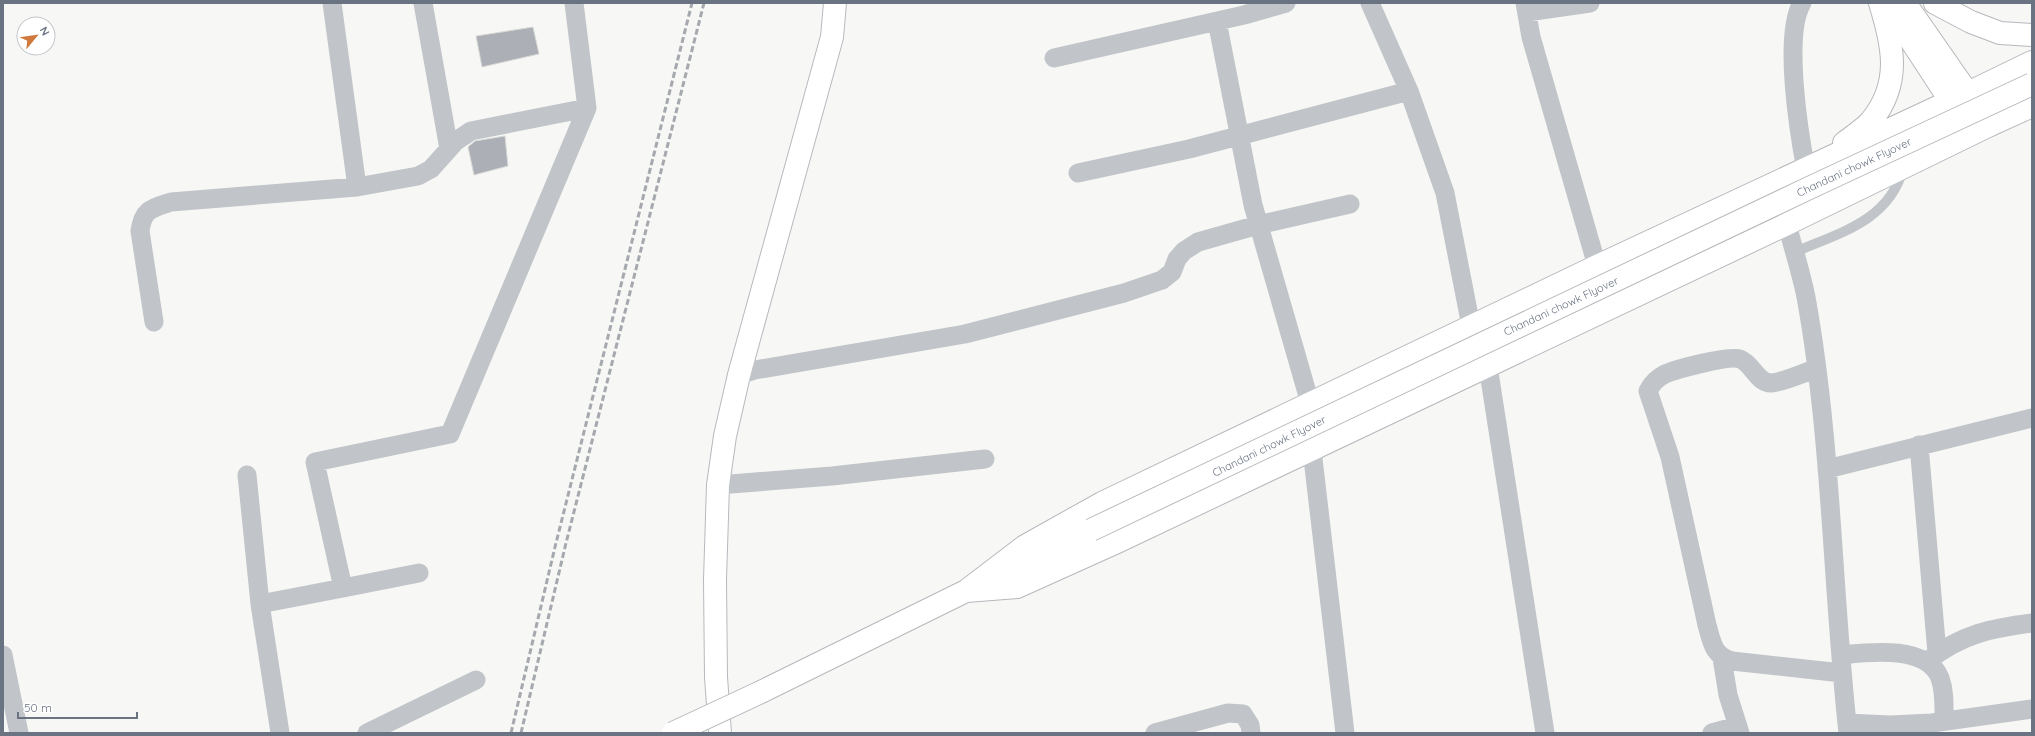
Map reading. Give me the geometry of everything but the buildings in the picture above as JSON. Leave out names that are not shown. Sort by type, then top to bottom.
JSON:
[{"type":"main road","points":[[720,733],[716,677],[715,588],[718,485],[725,436],[738,375],[832,38],[835,3]]},
{"type":"main road","points":[[1812,167],[1870,122],[1880,108],[1886,94],[1892,75],[1893,52],[1880,3]]},
{"type":"main road","points":[[1886,3],[1959,97],[1990,124]]},
{"type":"main road","points":[[1905,3],[1959,97],[1970,134]]},
{"type":"main road","points":[[1938,4],[1971,22],[2000,33],[2032,35]]},
{"type":"main road","points":[[673,733],[763,691],[966,591],[1025,546],[1102,503],[1597,266],[1812,167],[2032,62]]},
{"type":"main road","name":"Chandani chowk Flyover","points":[[966,591],[1807,189],[2032,84]]},
{"type":"main road","points":[[966,591],[1017,587],[1199,504],[1787,224],[1990,124],[2032,106]]},
{"type":"street","points":[[332,3],[357,187]]},
{"type":"street","points":[[423,3],[450,149]]},
{"type":"street","points":[[342,588],[315,462],[450,434],[587,108],[574,3]]},
{"type":"street","points":[[1054,58],[1217,21],[1286,3]]},
{"type":"street","points":[[1370,3],[1409,91],[1445,193],[1471,326]]},
{"type":"street","points":[[1590,3],[1526,8],[1531,37],[1597,266]]},
{"type":"street","points":[[1802,3],[1798,8],[1793,46],[1797,126],[1812,167]]},
{"type":"street","points":[[1217,21],[1258,225],[1310,403]]},
{"type":"street","points":[[1078,173],[1240,136],[1409,91]]},
{"type":"street","points":[[154,322],[140,231],[142,219],[147,211],[171,202],[357,187],[418,176],[431,169],[456,141],[471,131],[587,108]]},
{"type":"street","points":[[738,375],[755,370],[965,334],[1124,294],[1162,280],[1172,272],[1177,259],[1184,251],[1198,242],[1258,225],[1350,204]]},
{"type":"street","points":[[1787,224],[1806,298],[1816,368],[1827,469],[1847,728],[1944,721],[2032,709]]},
{"type":"street","points":[[1712,733],[1739,730],[1728,695],[1722,658],[1714,648],[1707,625],[1670,457],[1648,391],[1653,382],[1665,374],[1728,358],[1740,359],[1751,367],[1760,379],[1770,383],[1816,368]]},
{"type":"street","points":[[1488,366],[1545,733]]},
{"type":"street","points":[[1827,469],[2032,418]]},
{"type":"street","points":[[1920,446],[1932,665],[1940,678],[1944,695],[1944,721]]},
{"type":"street","points":[[1312,450],[1344,733]]},
{"type":"street","points":[[718,485],[832,476],[985,459]]},
{"type":"street","points":[[247,475],[260,604],[280,733]]},
{"type":"street","points":[[260,604],[419,573]]},
{"type":"street","points":[[1722,658],[1732,662],[1842,664],[1862,653],[1892,653],[1920,658],[1932,657],[1958,640],[1975,634],[1994,628],[2032,623]]},
{"type":"street","points":[[3,655],[19,733]]},
{"type":"street","points":[[367,733],[476,680]]},
{"type":"street","points":[[1155,733],[1228,713],[1243,714],[1250,725],[1250,733]]},
{"type":"lane","points":[[1795,252],[1853,226],[1879,211],[1899,186],[1904,166]]},
{"type":"railway","points":[[511,733],[555,547],[692,3]]},
{"type":"railway","points":[[521,733],[566,543],[704,3]]}]
